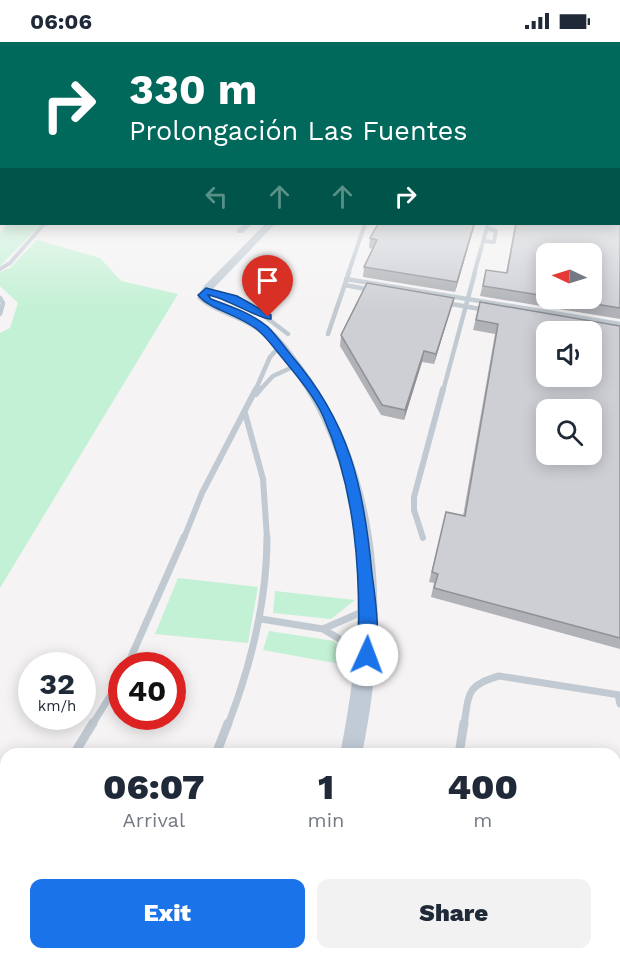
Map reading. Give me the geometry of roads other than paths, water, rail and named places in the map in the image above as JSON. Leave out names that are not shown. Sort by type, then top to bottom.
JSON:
[{"type":"street","points":[[240,231],[247,225]]},
{"type":"street","points":[[269,225],[206,291],[203,298],[238,312],[284,340],[295,366],[329,415],[352,482],[360,516],[368,609],[367,655],[353,748]]},
{"type":"lane","points":[[0,269],[10,262],[43,225]]},
{"type":"lane","points":[[328,334],[365,225]]},
{"type":"lane","points":[[423,539],[414,510],[414,497],[487,226],[496,231],[494,242],[483,241]]},
{"type":"lane","points":[[346,279],[620,324]]},
{"type":"lane","points":[[345,285],[422,298]]},
{"type":"lane","points":[[0,298],[3,303],[0,314]]},
{"type":"lane","points":[[444,302],[488,310]]},
{"type":"lane","points":[[133,652],[165,584],[202,493],[254,397],[266,365],[284,340]]},
{"type":"lane","points":[[254,397],[273,376],[295,366]]},
{"type":"lane","points":[[218,748],[234,710],[261,619],[266,576],[263,479],[245,413]]},
{"type":"lane","points":[[323,628],[368,609]]},
{"type":"lane","points":[[261,619],[323,628],[367,655]]},
{"type":"lane","points":[[460,748],[469,691],[480,681],[500,676],[619,695],[620,704]]},
{"type":"lane","points":[[78,748],[108,699]]}]
